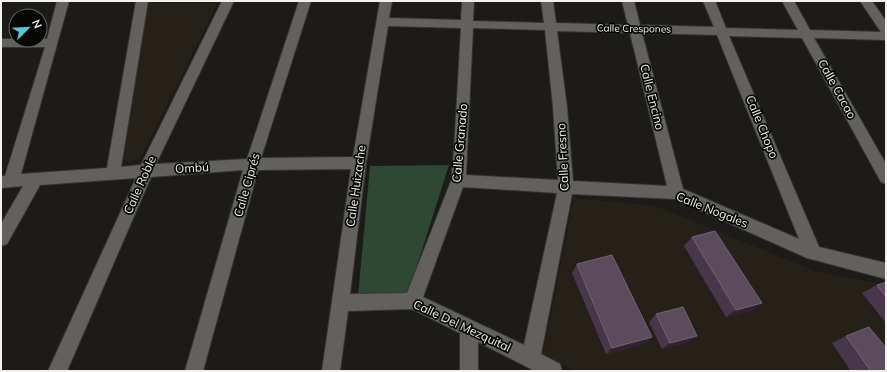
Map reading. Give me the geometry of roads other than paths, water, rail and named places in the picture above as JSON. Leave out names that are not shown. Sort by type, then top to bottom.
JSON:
[{"type":"street","points":[[6,182],[35,97],[63,1]]},
{"type":"street","points":[[113,173],[142,1]]},
{"type":"street","name":"Calle Roble","points":[[58,371],[146,171],[228,1]]},
{"type":"street","name":"Calle Ciprés","points":[[194,371],[252,164],[305,1]]},
{"type":"street","name":"Calle Huizache","points":[[332,371],[359,163],[386,1]]},
{"type":"street","name":"Calle Granado","points":[[413,301],[458,181],[461,150],[468,1]]},
{"type":"street","name":"Calle Fresno","points":[[531,358],[566,188],[560,107],[547,1]]},
{"type":"street","name":"Calle Encino","points":[[628,1],[676,193]]},
{"type":"street","name":"Calle Chopo","points":[[709,1],[814,253]]},
{"type":"street","name":"Calle Cacao","points":[[788,1],[886,178]]},
{"type":"street","points":[[866,1],[886,30]]},
{"type":"street","name":"Calle Crespones","points":[[383,22],[722,30],[886,36]]},
{"type":"street","points":[[2,45],[52,43]]},
{"type":"street","name":"Ombú","points":[[6,182],[252,164],[359,163]]},
{"type":"street","points":[[1,239],[35,180]]},
{"type":"street","name":"Calle Nogales","points":[[458,181],[676,193],[814,253],[886,271]]},
{"type":"street","name":"Calle Del Mezquital","points":[[341,303],[413,301],[531,358],[553,371]]},
{"type":"street","points":[[468,328],[469,371]]}]
